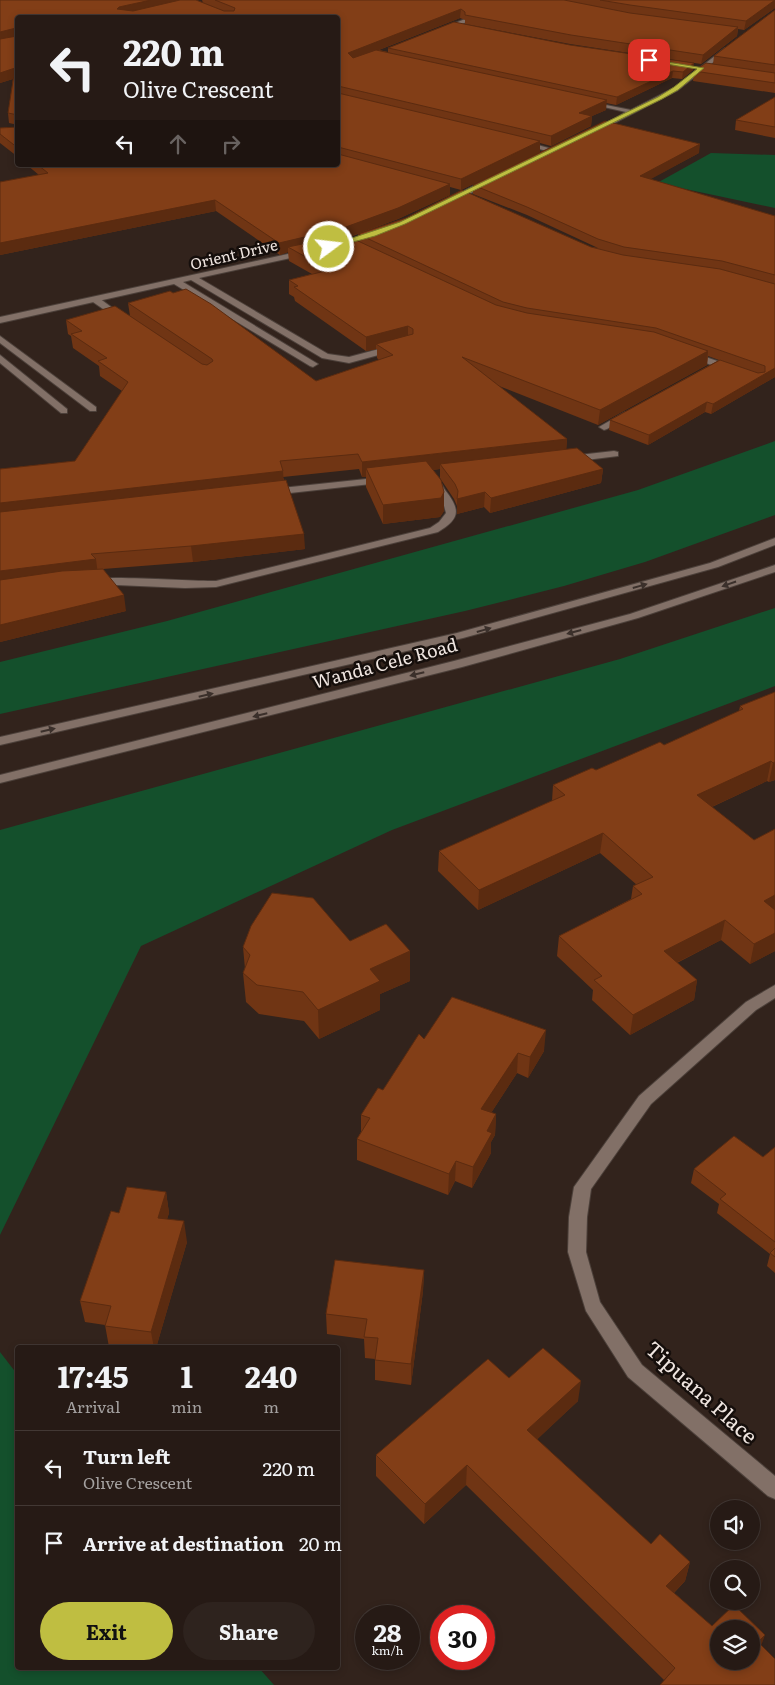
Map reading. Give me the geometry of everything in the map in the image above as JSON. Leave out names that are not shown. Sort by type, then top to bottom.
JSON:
[{"type":"street","points":[[436,32],[470,19]]},
{"type":"street","points":[[453,25],[470,29]]},
{"type":"street","points":[[589,134],[676,88],[731,46]]},
{"type":"street","points":[[692,66],[711,69]]},
{"type":"street","points":[[576,99],[633,112]]},
{"type":"street","points":[[516,142],[554,151]]},
{"type":"street","points":[[546,155],[563,146]]},
{"type":"street","points":[[445,202],[496,178]]},
{"type":"street","points":[[453,192],[472,198]]},
{"type":"street","name":"Orient Drive","points":[[0,320],[318,249]]},
{"type":"street","points":[[193,278],[325,356],[349,360],[400,347]]},
{"type":"street","points":[[177,282],[314,364]]},
{"type":"street","points":[[96,300],[128,322]]},
{"type":"street","points":[[0,339],[93,409]]},
{"type":"street","points":[[682,352],[742,373]]},
{"type":"street","points":[[0,358],[64,411]]},
{"type":"street","points":[[702,373],[718,364]]},
{"type":"street","points":[[604,427],[633,411]]},
{"type":"street","points":[[556,461],[614,454]]},
{"type":"street","points":[[85,582],[114,580],[192,587],[216,584],[434,530],[446,524],[452,516],[452,507],[429,475],[439,474]]},
{"type":"street","points":[[264,493],[400,478]]},
{"type":"street","name":"Wanda Cele Road","points":[[0,741],[459,636],[714,565],[775,542]]},
{"type":"street","name":"Wanda Cele Road","points":[[0,779],[266,714],[477,659],[634,616],[775,568]]},
{"type":"street","name":"Tipuana Place","points":[[775,991],[751,1006],[645,1100],[583,1186],[578,1217],[577,1252],[592,1305],[635,1371],[775,1489]]},
{"type":"green space","points":[[711,153],[775,155],[775,208],[657,183]]},
{"type":"green space","points":[[775,441],[775,515],[645,562],[564,586],[465,611],[0,714],[0,662],[167,621],[638,490]]},
{"type":"green space","points":[[775,608],[775,686],[392,830],[141,946],[0,1235],[0,830],[620,659]]},
{"type":"green space","points":[[0,1352],[15,1371],[15,1670],[261,1670],[274,1685],[0,1685]]},
{"type":"building","points":[[0,0],[151,0],[117,9],[133,11],[180,0],[196,0],[224,11],[234,11],[235,8],[215,0],[564,0],[630,13],[738,27],[703,55],[571,35],[465,15],[465,12],[461,9],[348,53],[353,58],[376,50],[607,100],[579,113],[592,116],[551,136],[340,86],[340,15],[15,15],[15,28],[0,32]]},
{"type":"building","points":[[600,0],[775,0],[746,21]]},
{"type":"building","points":[[775,10],[775,65],[714,56]]},
{"type":"building","points":[[454,22],[570,45],[694,63],[683,72],[673,71],[617,97],[388,48]]},
{"type":"building","points":[[15,36],[15,68],[0,73],[0,39]]},
{"type":"building","points":[[706,63],[775,73],[775,83],[694,71]]},
{"type":"building","points":[[15,68],[15,114],[8,113]]},
{"type":"building","points":[[340,93],[540,141],[461,179],[340,148]]},
{"type":"building","points":[[775,97],[775,127],[736,120]]},
{"type":"building","points":[[605,121],[700,144],[640,176],[775,216],[775,275],[722,261],[624,247],[598,239],[473,185]]},
{"type":"building","points":[[15,127],[15,146],[0,134],[0,128]]},
{"type":"building","points":[[340,155],[450,184],[398,208],[343,228],[279,243],[215,200],[0,243],[0,182],[48,173],[40,167],[340,167]]},
{"type":"building","points":[[462,190],[591,247],[623,255],[720,269],[775,284],[775,368],[713,404],[707,402],[649,435],[610,420],[720,360],[758,373],[765,372],[765,366],[656,328],[527,308],[503,302],[358,234],[406,218]]},
{"type":"building","points":[[345,235],[496,305],[527,313],[654,332],[708,351],[600,410],[462,357],[567,439],[362,462],[358,454],[280,461],[283,471],[0,503],[0,469],[75,461],[128,382],[98,361],[107,358],[71,334],[82,331],[66,320],[115,306],[202,364],[207,365],[213,361],[212,359],[128,303],[170,291],[173,293],[186,289],[211,304],[316,381],[393,355],[376,344],[413,334],[413,329],[408,326],[366,337],[294,287],[298,286],[289,280],[329,270],[288,247]]},
{"type":"building","points":[[577,448],[603,469],[491,498],[485,492],[457,499],[458,491],[455,484],[440,464]]},
{"type":"building","points":[[426,461],[441,480],[444,492],[441,498],[383,505],[366,468]]},
{"type":"building","points":[[286,480],[304,534],[91,554],[96,559],[0,571],[0,512]]},
{"type":"building","points":[[103,569],[124,595],[0,625],[0,580],[62,571]]},
{"type":"building","points":[[775,692],[775,762],[771,761],[697,795],[754,840],[775,829],[775,895],[764,901],[775,910],[775,933],[754,944],[725,920],[664,951],[697,980],[633,1015],[594,980],[602,976],[559,936],[642,894],[633,886],[653,877],[603,833],[479,890],[439,851],[565,795],[553,785],[592,768],[596,770],[660,742],[664,745],[743,709],[740,706]]},
{"type":"building","points":[[272,893],[313,898],[350,941],[386,924],[410,951],[370,969],[380,981],[318,1010],[303,992],[257,985],[243,973],[250,955],[243,947],[251,926]]},
{"type":"building","points":[[452,997],[546,1030],[530,1057],[518,1053],[481,1109],[496,1114],[487,1131],[492,1133],[473,1167],[456,1161],[449,1174],[357,1139],[370,1118],[361,1115],[378,1088],[383,1090],[419,1034],[424,1039]]},
{"type":"building","points":[[734,1136],[763,1157],[775,1147],[775,1242],[720,1199],[726,1194],[694,1169]]},
{"type":"building","points":[[127,1187],[166,1192],[158,1218],[184,1221],[151,1332],[105,1326],[111,1306],[80,1301],[111,1211],[119,1213]]},
{"type":"building","points":[[775,1248],[775,1257],[770,1253]]},
{"type":"building","points":[[335,1260],[424,1270],[411,1364],[375,1360],[378,1338],[364,1337],[367,1319],[326,1314]]},
{"type":"building","points":[[543,1348],[581,1381],[527,1430],[651,1544],[660,1534],[690,1562],[666,1586],[710,1624],[710,1670],[760,1670],[760,1644],[775,1659],[775,1685],[660,1685],[675,1668],[467,1465],[425,1504],[376,1455],[488,1359],[509,1378]]},
{"type":"building","points":[[729,1610],[739,1610],[750,1620],[718,1620]]},
{"type":"building","points":[[760,1630],[765,1635],[760,1640]]},
{"type":"route","points":[[329,247],[346,243],[402,223],[554,151],[660,98],[702,68],[649,60]]}]
